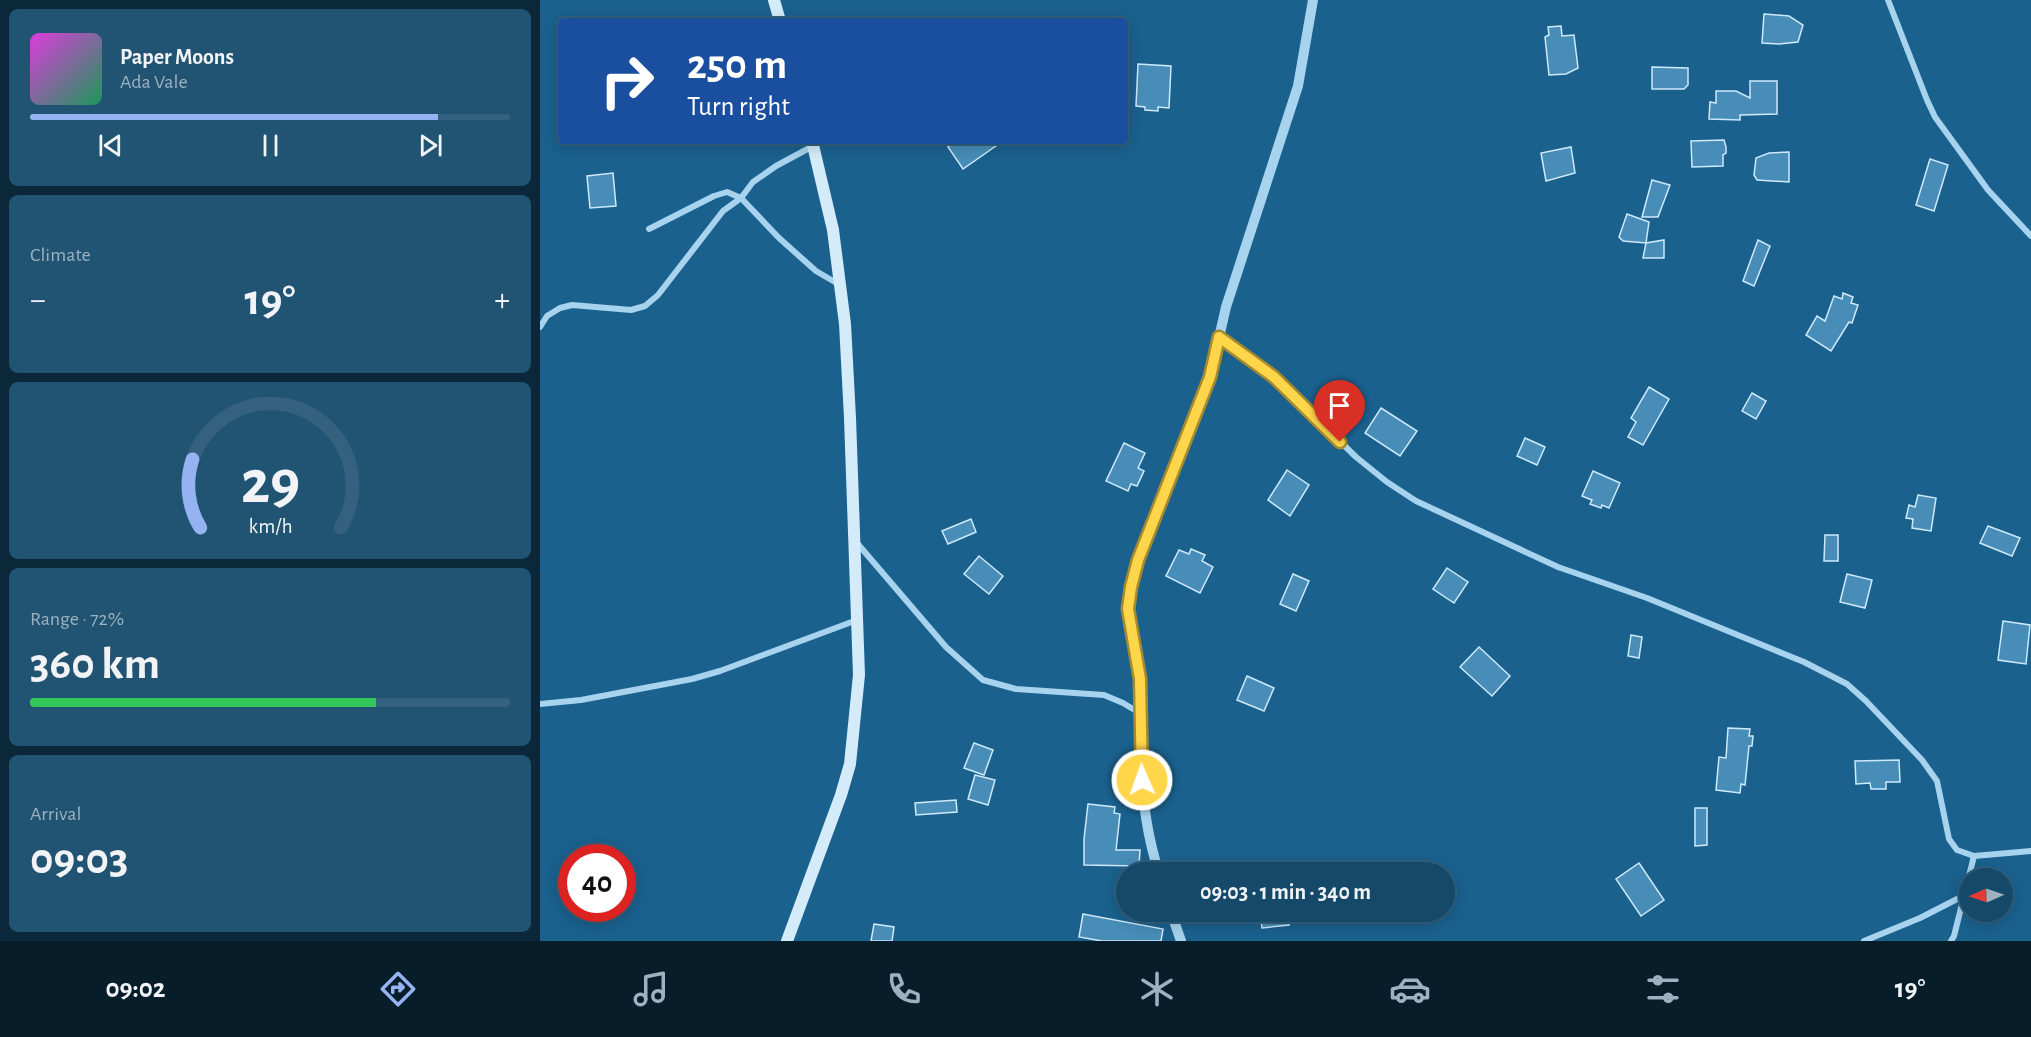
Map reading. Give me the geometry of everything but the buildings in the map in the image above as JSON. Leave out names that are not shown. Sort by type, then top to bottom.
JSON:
[{"type":"main road","points":[[774,0],[779,18]]},
{"type":"main road","points":[[787,941],[826,838],[850,764],[858,675],[845,324],[833,230],[812,144]]},
{"type":"street","points":[[1156,862],[1149,841],[1144,802],[1141,758],[1143,715],[1140,679],[1128,609],[1131,587],[1138,560],[1210,377],[1226,307],[1298,86],[1313,0]]},
{"type":"street","points":[[1888,0],[1935,117],[1988,190],[2031,236]]},
{"type":"street","points":[[540,327],[547,316],[560,308],[573,305],[631,310],[645,306],[658,295],[723,211],[741,198],[753,182],[810,144]]},
{"type":"street","points":[[649,229],[714,196],[727,192],[741,198],[779,238],[816,271],[840,286]]},
{"type":"street","points":[[1219,337],[1274,377],[1356,457],[1387,482],[1416,501],[1558,567],[1647,598],[1804,662],[1847,684],[1922,760],[1937,781],[1949,839],[1957,850],[1974,856],[2031,851]]},
{"type":"street","points":[[854,541],[946,647],[983,680],[1016,689],[1104,695],[1124,702],[1143,715]]},
{"type":"street","points":[[540,704],[581,700],[720,671],[857,620]]},
{"type":"street","points":[[1971,868],[1974,856]]},
{"type":"street","points":[[1864,941],[1920,918],[1959,898]]},
{"type":"street","points":[[1951,941],[1959,917]]},
{"type":"street","points":[[1174,922],[1181,941]]},
{"type":"route","points":[[1142,780],[1143,715],[1140,679],[1128,609],[1131,587],[1138,560],[1210,377],[1219,337],[1274,377],[1340,442]]}]
